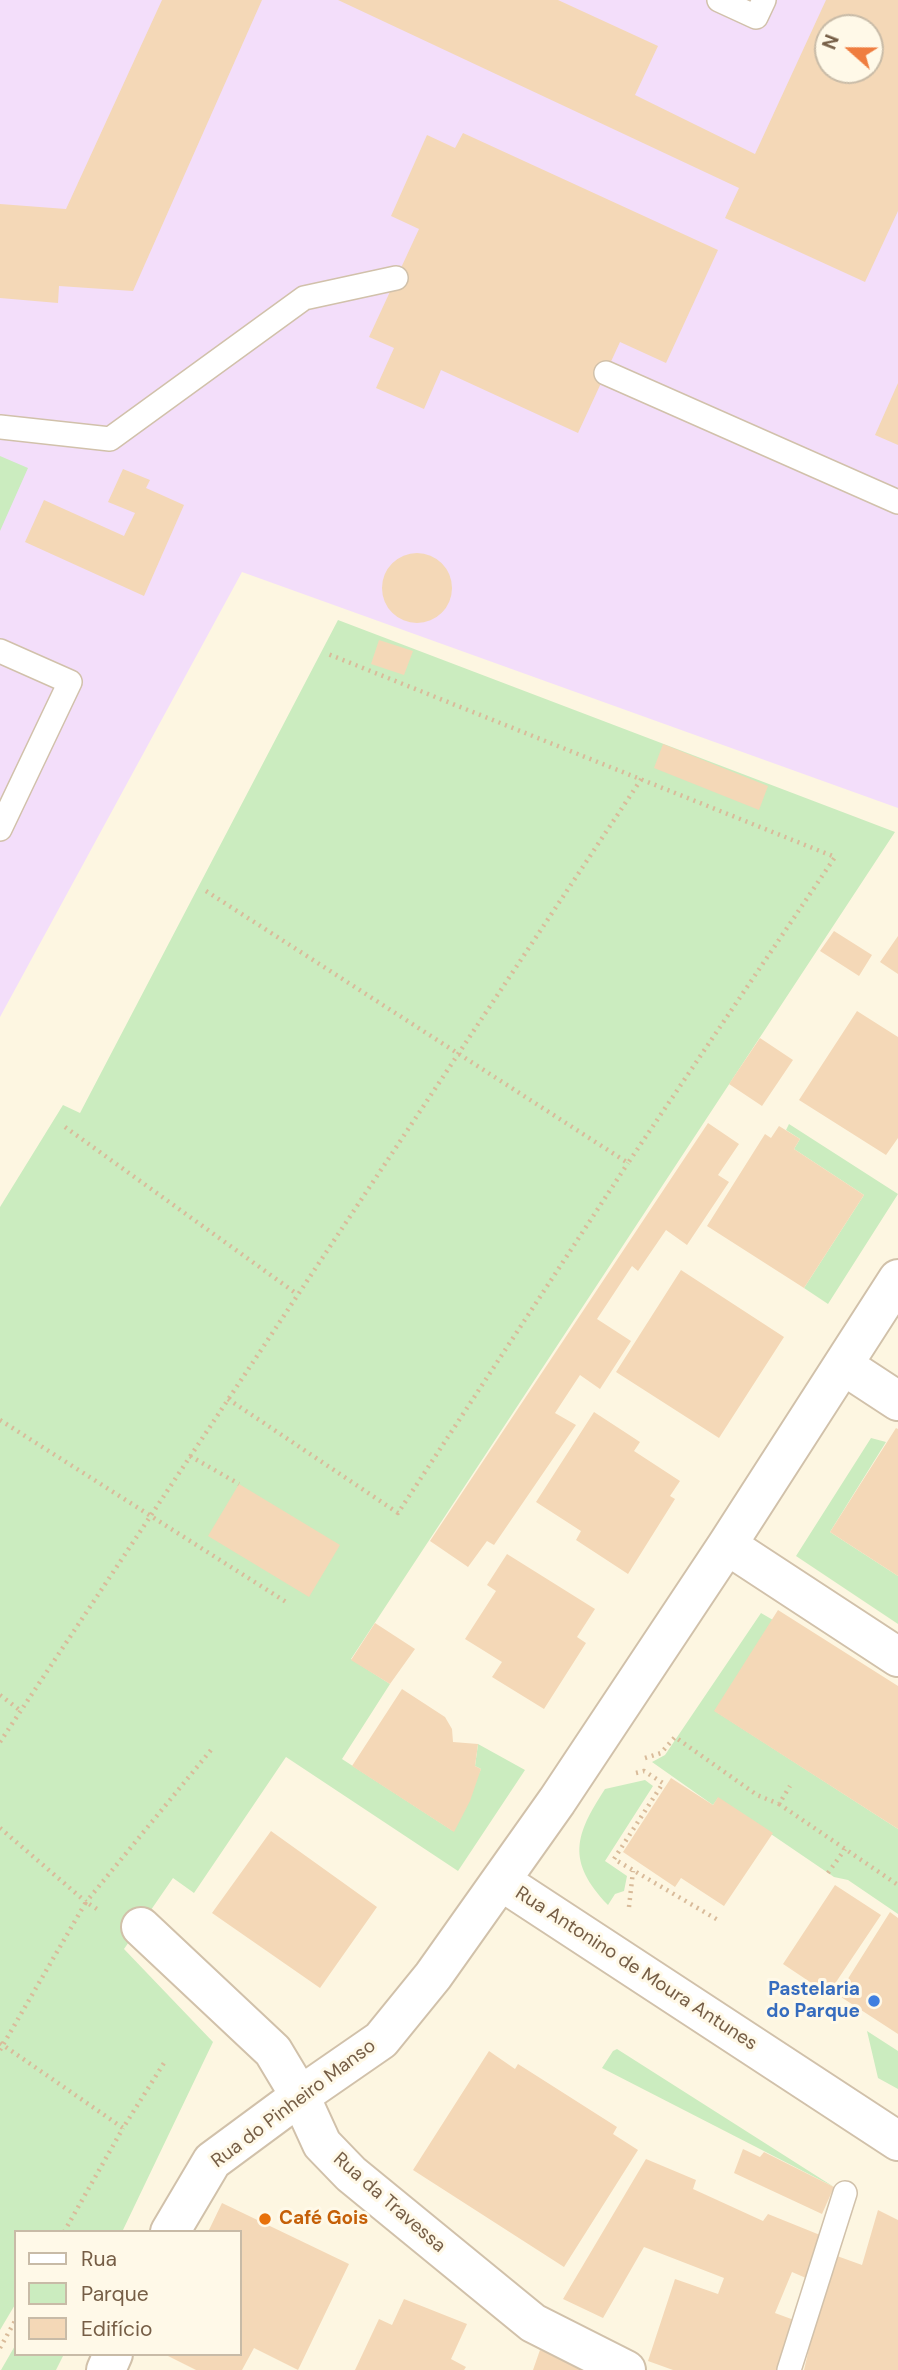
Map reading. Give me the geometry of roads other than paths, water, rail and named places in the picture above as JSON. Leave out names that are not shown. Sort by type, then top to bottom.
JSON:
[{"type":"street","name":"Rua Antonino de Moura Antunes","points":[[898,1279],[727,1545],[502,1881],[898,2141]]},
{"type":"street","points":[[843,1365],[898,1401]]},
{"type":"street","points":[[727,1545],[898,1657]]},
{"type":"street","name":"Rua do Pinheiro Manso","points":[[171,2230],[212,2161],[381,2039],[433,1976],[502,1881]]},
{"type":"street","name":"Rua da Travessa","points":[[141,1927],[273,2051],[300,2096],[322,2144],[351,2174],[533,2323],[626,2370]]},
{"type":"lane","points":[[719,0],[756,17],[764,0]]},
{"type":"lane","points":[[0,427],[110,439],[304,298],[396,278]]},
{"type":"lane","points":[[606,373],[898,502]]},
{"type":"lane","points":[[0,651],[70,682],[0,829]]},
{"type":"lane","points":[[789,2370],[845,2193]]},
{"type":"place","name":"Pastelaria do Parque","points":[[874,2001]]},
{"type":"place","name":"Café Gois","points":[[265,2219]]}]
